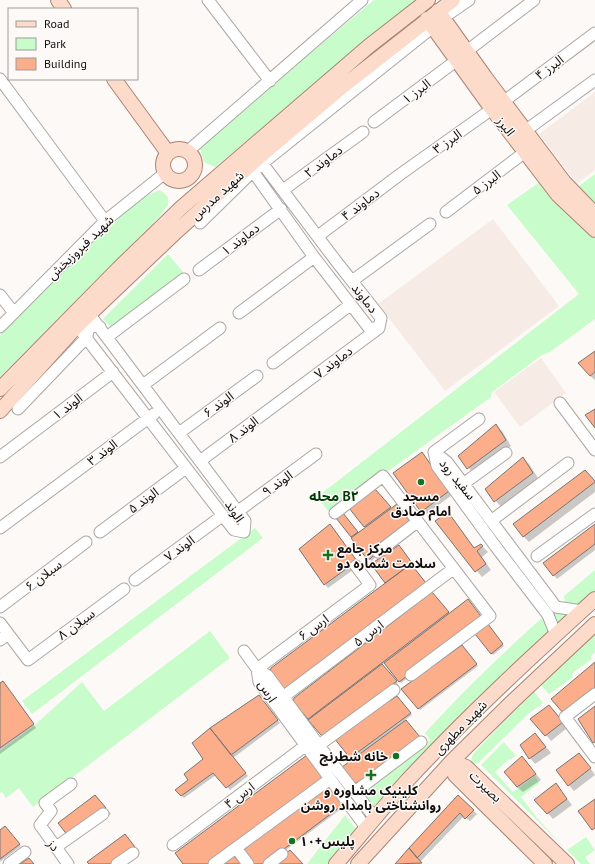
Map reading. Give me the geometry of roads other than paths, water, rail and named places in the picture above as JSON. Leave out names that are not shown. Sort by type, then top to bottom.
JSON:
[{"type":"main road","name":"شهید مدرس","points":[[0,410],[78,326],[177,231],[256,165],[337,82],[369,46],[428,0]]},
{"type":"main road","name":"شهید مدرس","points":[[0,389],[119,268],[182,207],[204,188],[337,82],[435,19],[453,0]]},
{"type":"main road","name":"البرز","points":[[435,19],[498,105],[526,152],[549,172]]},
{"type":"main road","points":[[115,80],[168,153]]},
{"type":"main road","name":"البرز","points":[[498,105],[525,131],[549,172],[558,195],[594,224]]},
{"type":"main road","points":[[178,149],[188,151],[192,155],[196,165],[192,175],[188,179],[178,182],[168,178],[165,173],[163,163],[168,153],[178,149]]},
{"type":"main road","points":[[192,175],[204,188]]},
{"type":"main road","name":"شهید مطهری","points":[[336,864],[406,783],[487,699],[595,599]]},
{"type":"main road","name":"شهید مطهری","points":[[358,864],[452,761],[595,624]]},
{"type":"main road","points":[[487,699],[500,714]]},
{"type":"main road","name":"بصیرت","points":[[452,761],[466,766],[563,863]]},
{"type":"main road","name":"بصیرت","points":[[452,761],[455,775],[545,864]]},
{"type":"street","points":[[208,0],[270,80]]},
{"type":"street","points":[[188,151],[362,0]]},
{"type":"street","points":[[200,223],[256,165],[435,19],[469,0]]},
{"type":"street","name":"البرز ۱","points":[[374,122],[534,0]]},
{"type":"street","name":"البرز ۴","points":[[498,105],[595,33]]},
{"type":"street","points":[[0,80],[106,220]]},
{"type":"street","points":[[525,131],[595,80]]},
{"type":"street","name":"البرز ۳","points":[[402,173],[498,105]]},
{"type":"street","name":"دماوند ۲","points":[[284,190],[363,132]]},
{"type":"street","name":"البرز ۵","points":[[446,212],[526,152]]},
{"type":"street","name":"دماوند","points":[[256,165],[284,190],[336,261],[381,318],[379,328],[369,328],[350,305],[290,223],[256,165]]},
{"type":"street","name":"شهید فیروزبخش","points":[[0,327],[106,220],[165,173]]},
{"type":"street","name":"دماوند ۴","points":[[318,236],[402,173]]},
{"type":"street","name":"دماوند ۱","points":[[199,270],[281,209]]},
{"type":"street","points":[[290,223],[302,216]]},
{"type":"street","points":[[352,281],[430,224]]},
{"type":"street","points":[[239,313],[314,257]]},
{"type":"street","points":[[324,270],[336,261]]},
{"type":"street","points":[[107,337],[184,279]]},
{"type":"street","points":[[0,295],[14,313]]},
{"type":"street","points":[[273,363],[350,305]]},
{"type":"street","name":"الوند","points":[[78,326],[222,516],[234,530],[244,532],[244,521],[90,315]]},
{"type":"street","points":[[18,409],[87,337],[88,330],[93,326],[100,327]]},
{"type":"street","points":[[143,385],[220,328]]},
{"type":"street","name":"دماوند ۷","points":[[287,396],[379,328]]},
{"type":"street","name":"الوند ۱","points":[[0,458],[115,374],[130,368]]},
{"type":"street","name":"الوند ۶","points":[[179,433],[258,376]]},
{"type":"street","name":"الوند ۸","points":[[200,461],[287,396]]},
{"type":"street","points":[[560,403],[595,450]]},
{"type":"street","name":"الوند ۳","points":[[0,528],[160,409]]},
{"type":"street","name":"سفید رود","points":[[479,418],[434,452],[500,544],[548,615],[556,636]]},
{"type":"street","name":"الوند ۵","points":[[100,532],[183,464],[192,451]]},
{"type":"street","points":[[463,484],[506,452]]},
{"type":"street","name":"الوند ۹","points":[[237,512],[316,454]]},
{"type":"street","points":[[491,521],[568,463]]},
{"type":"street","name":"سفید رود","points":[[445,468],[463,484],[491,521],[500,544],[556,607],[582,611]]},
{"type":"street","points":[[335,513],[383,476],[490,616],[411,675]]},
{"type":"street","points":[[205,493],[216,485]]},
{"type":"street","points":[[537,556],[595,514]]},
{"type":"street","name":"الوند ۷","points":[[135,580],[222,516]]},
{"type":"street","points":[[378,552],[418,522]]},
{"type":"street","name":"سبلان ۶","points":[[0,607],[86,542]]},
{"type":"street","name":"ارس ۶","points":[[257,668],[370,585],[356,566]]},
{"type":"street","name":"ارس ۵","points":[[283,697],[454,568]]},
{"type":"street","name":"سبلان ۸","points":[[4,637],[28,660],[124,589]]},
{"type":"street","points":[[0,623],[4,637]]},
{"type":"street","points":[[244,651],[257,668]]},
{"type":"street","name":"ارس","points":[[257,668],[268,676],[283,697],[298,726],[306,746],[325,762],[355,792],[365,804],[371,823]]},
{"type":"street","name":"ارس","points":[[257,668],[260,682],[298,726],[319,745],[330,778],[356,814],[371,823]]},
{"type":"street","points":[[319,745],[394,690]]},
{"type":"street","points":[[595,694],[565,717],[595,757]]},
{"type":"street","points":[[355,792],[421,742]]},
{"type":"street","name":"ارس ۴","points":[[173,845],[306,746]]},
{"type":"street","points":[[214,864],[330,778]]},
{"type":"street","name":"دز","points":[[68,864],[40,825],[51,811],[45,803],[71,784]]},
{"type":"street","points":[[356,814],[359,814],[364,810],[365,804]]},
{"type":"street","points":[[56,847],[103,814]]},
{"type":"street","points":[[236,848],[248,864]]},
{"type":"street","points":[[9,864],[25,852]]},
{"type":"street","points":[[117,864],[133,853]]},
{"type":"street","points":[[269,864],[282,854]]},
{"type":"place","name":"مسجد امام صادق","points":[[421,482]]},
{"type":"place","name":"مرکز جامع سلامت شماره دو","points":[[328,555]]},
{"type":"place","name":"خانه شطرنج","points":[[396,756]]},
{"type":"place","name":"کلینیک مشاوره و روانشناختی بامداد روشن","points":[[371,775]]},
{"type":"place","name":"پلیس+۱۰","points":[[292,841]]},
{"type":"district","name":"محله B۲","points":[[334,496]]}]
